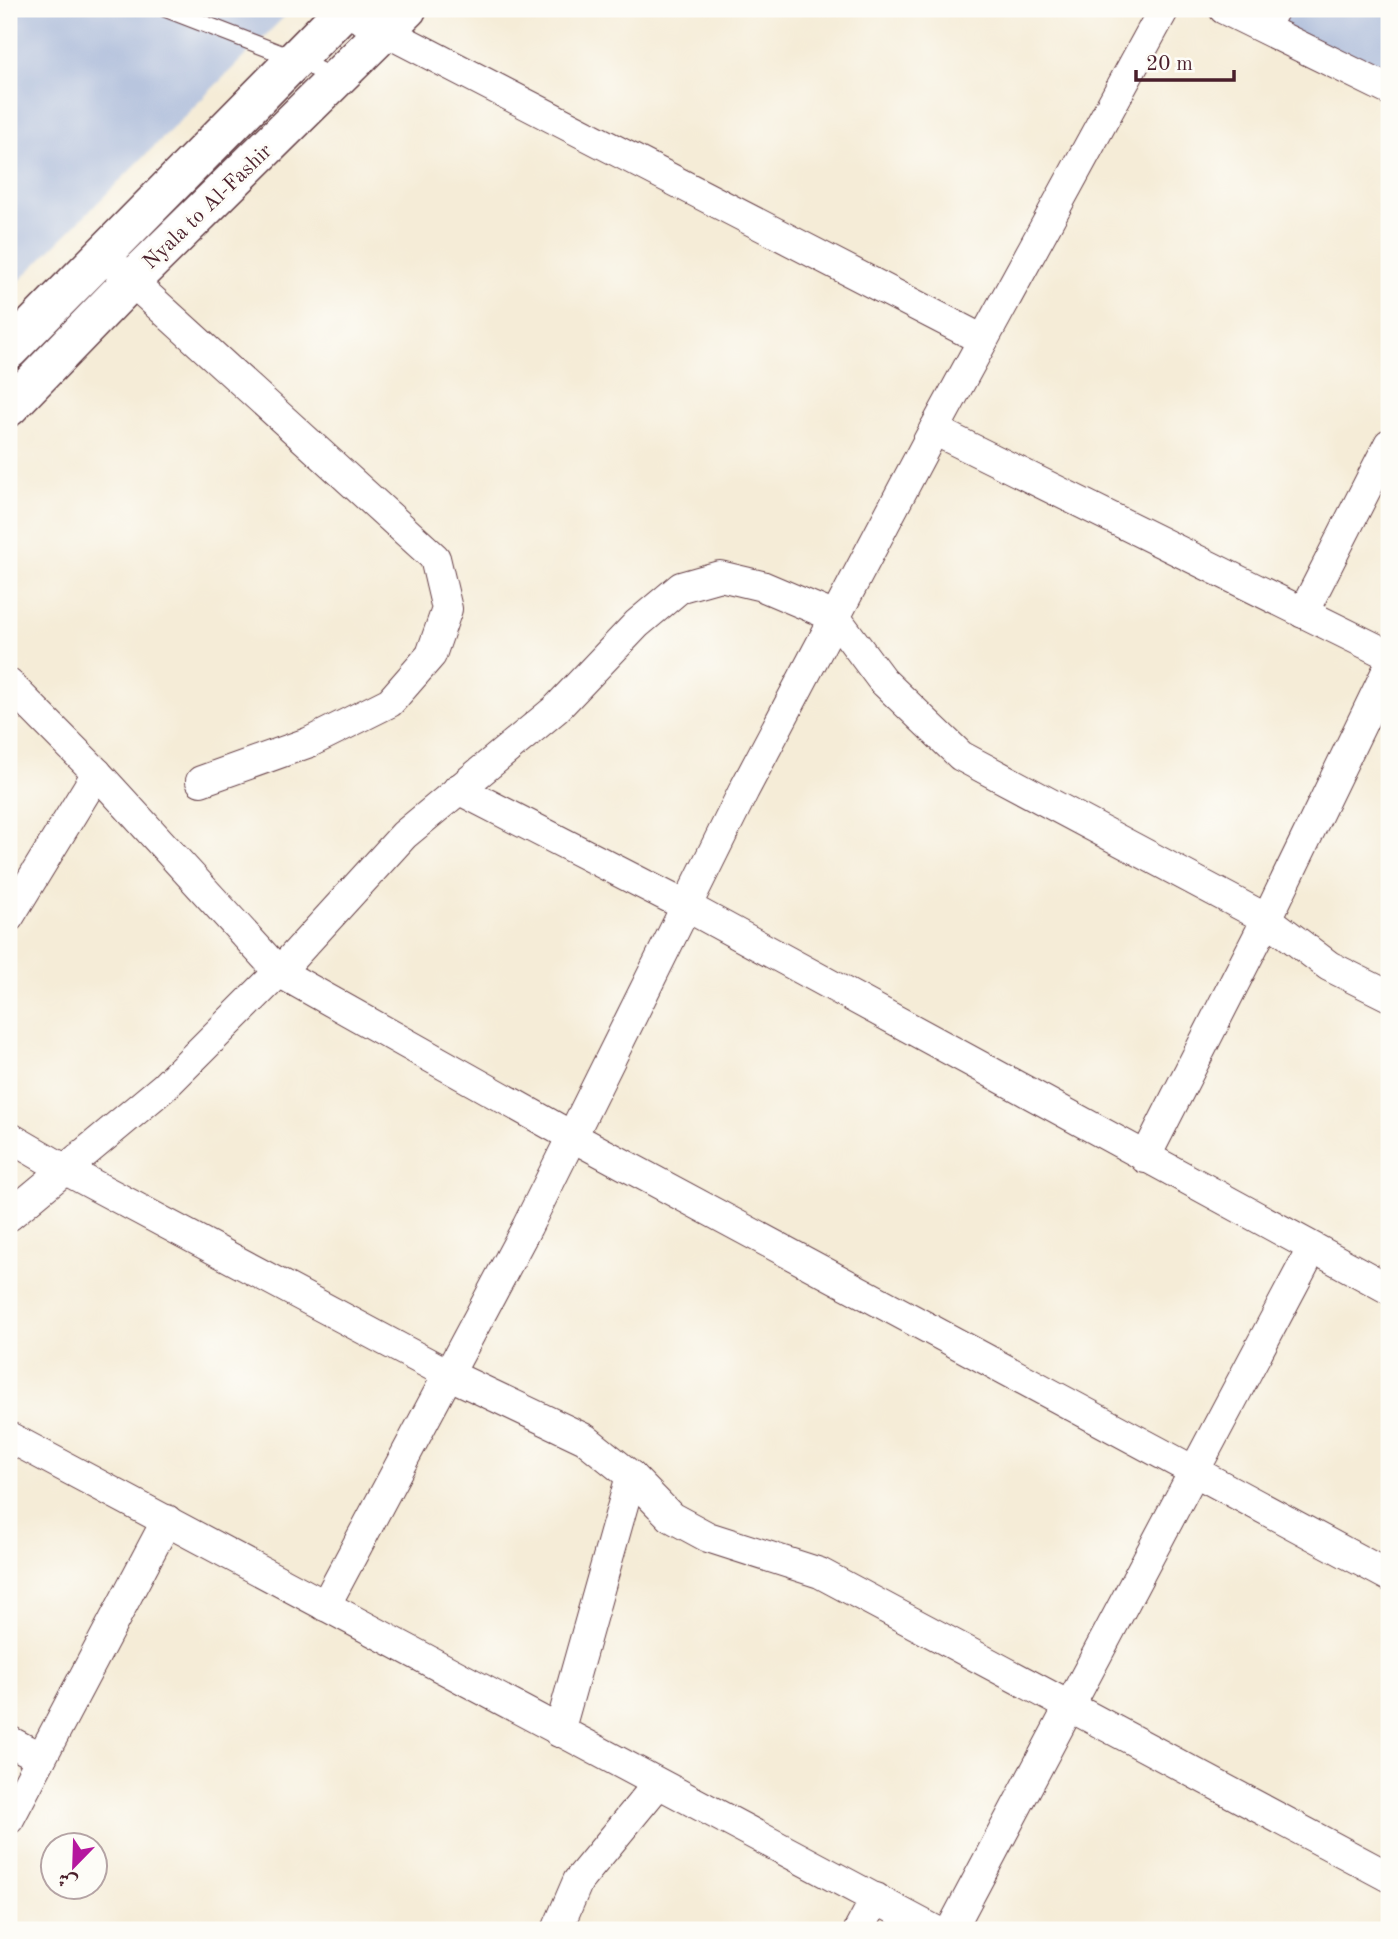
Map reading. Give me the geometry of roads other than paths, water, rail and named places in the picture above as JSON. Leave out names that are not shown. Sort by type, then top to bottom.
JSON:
[{"type":"highway","name":"Nyala to Al-Fashir","points":[[9,349],[345,9]]},
{"type":"highway","name":"Nyala to Al-Fashir","points":[[9,407],[131,281],[396,20]]},
{"type":"street","points":[[345,9],[396,20],[984,340]]},
{"type":"street","points":[[326,1606],[450,1375],[684,905],[835,617],[1164,9]]},
{"type":"street","points":[[1224,9],[1276,20],[1389,90]]},
{"type":"street","points":[[103,253],[435,558],[446,608],[431,655],[390,702],[310,742],[201,781]]},
{"type":"street","points":[[934,430],[1389,656]]},
{"type":"street","points":[[1303,613],[1389,444]]},
{"type":"street","points":[[9,1216],[164,1087],[279,972],[404,835],[556,709],[637,624],[681,587],[720,576],[762,586],[835,617],[882,680],[961,757],[1267,919],[1329,966],[1389,996]]},
{"type":"street","points":[[1145,1158],[1267,919],[1389,667]]},
{"type":"street","points":[[9,684],[97,773],[279,972],[570,1136],[1389,1576]]},
{"type":"street","points":[[9,917],[97,773]]},
{"type":"street","points":[[458,789],[684,905],[1389,1289]]},
{"type":"street","points":[[9,1137],[64,1170],[450,1375],[585,1439],[631,1476],[671,1517],[708,1537],[820,1573],[1389,1877]]},
{"type":"street","points":[[951,1930],[1312,1249]]},
{"type":"street","points":[[9,1437],[657,1785],[934,1930]]},
{"type":"street","points":[[559,1732],[631,1476]]},
{"type":"street","points":[[9,1819],[167,1520]]},
{"type":"street","points":[[9,1741],[41,1758]]},
{"type":"street","points":[[557,1930],[578,1881],[657,1785]]},
{"type":"street","points":[[859,1930],[876,1898]]},
{"type":"lane","points":[[166,9],[295,59],[336,79]]}]
